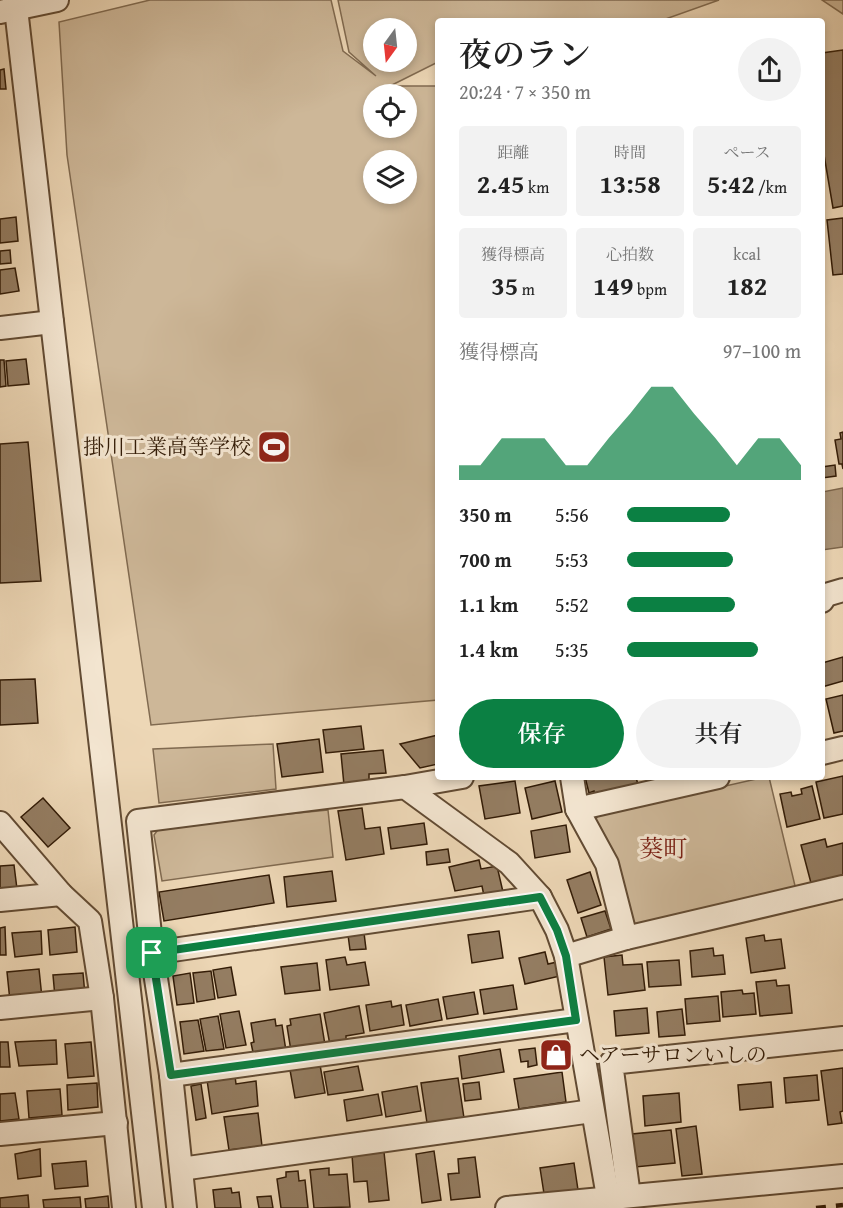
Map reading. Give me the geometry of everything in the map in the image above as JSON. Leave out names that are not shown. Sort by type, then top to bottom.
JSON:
[{"type":"street","points":[[57,0],[10,7],[52,322],[154,1208]]},
{"type":"street","points":[[0,328],[52,322]]},
{"type":"street","points":[[825,596],[843,590]]},
{"type":"street","points":[[825,752],[843,748]]},
{"type":"street","points":[[185,1208],[171,1075],[152,953],[138,821],[445,780]]},
{"type":"street","points":[[572,780],[577,809],[607,864],[626,938]]},
{"type":"street","points":[[577,809],[705,780]]},
{"type":"street","points":[[405,787],[509,863],[540,897],[557,930],[566,956],[592,1111],[615,1201]]},
{"type":"street","points":[[0,823],[61,894],[90,921],[102,998],[124,1208]]},
{"type":"street","points":[[566,956],[626,938],[843,887]]},
{"type":"street","points":[[0,900],[61,894]]},
{"type":"street","points":[[152,953],[540,897]]},
{"type":"street","points":[[0,1008],[102,998]]},
{"type":"street","points":[[171,1075],[576,1020]]},
{"type":"street","points":[[615,1201],[611,1064],[843,1038]]},
{"type":"street","points":[[181,1169],[592,1111]]},
{"type":"street","points":[[0,1134],[116,1123]]},
{"type":"street","points":[[507,1208],[615,1201],[843,1176]]},
{"type":"shaded area","name":"掛川工業高等学校","points":[[150,0],[331,0],[343,51],[363,66],[363,72],[371,72],[376,76],[372,72],[417,72],[417,18],[363,18],[363,64],[349,52],[338,0],[719,0],[668,18],[435,18],[435,64],[394,84],[363,84],[363,138],[417,138],[417,86],[435,86],[435,700],[151,725],[67,155],[59,22]]},
{"type":"shaded area","points":[[822,0],[843,0],[843,14]]},
{"type":"shaded area","points":[[843,488],[843,547],[825,550],[825,491]]},
{"type":"shaded area","points":[[273,744],[276,789],[159,803],[153,749]]},
{"type":"shaded area","points":[[752,780],[770,780],[796,890],[636,926],[628,921],[593,826],[598,815]]},
{"type":"shaded area","points":[[328,810],[333,857],[162,881],[154,835],[160,827]]},
{"type":"building","points":[[843,50],[843,206],[833,208],[825,161],[825,53]]},
{"type":"building","points":[[4,69],[6,89],[0,89],[0,70]]},
{"type":"building","points":[[16,217],[18,241],[0,243],[0,219]]},
{"type":"building","points":[[843,218],[843,274],[833,275],[827,220]]},
{"type":"building","points":[[10,250],[11,263],[0,264],[0,251]]},
{"type":"building","points":[[15,268],[19,291],[0,294],[0,270]]},
{"type":"building","points":[[26,359],[29,384],[8,386],[6,361]]},
{"type":"building","points":[[0,360],[4,360],[6,386],[0,387]]},
{"type":"building","points":[[843,432],[843,469],[842,464],[839,464],[835,440],[841,439],[840,433]]},
{"type":"building","points":[[28,442],[41,581],[0,583],[0,444]]},
{"type":"building","points":[[835,465],[836,476],[825,478],[825,467]]},
{"type":"building","points":[[843,657],[843,681],[825,686],[825,662]]},
{"type":"building","points":[[35,679],[38,723],[0,725],[0,680]]},
{"type":"building","points":[[843,695],[843,731],[834,733],[826,699]]},
{"type":"building","points":[[361,726],[364,749],[326,753],[323,730]]},
{"type":"building","points":[[435,736],[435,765],[420,768],[400,744]]},
{"type":"building","points":[[319,739],[323,772],[282,777],[277,744]]},
{"type":"building","points":[[383,750],[386,773],[369,774],[369,783],[344,785],[341,754]]},
{"type":"building","points":[[843,776],[843,814],[824,818],[816,782]]},
{"type":"building","points":[[586,780],[637,780],[638,785],[595,796],[594,791],[589,793]]},
{"type":"building","points":[[515,781],[520,813],[485,819],[479,786]]},
{"type":"building","points":[[555,781],[562,812],[532,819],[525,788]]},
{"type":"building","points":[[812,786],[820,819],[787,827],[780,794],[791,792],[792,796],[802,794],[801,789]]},
{"type":"building","points":[[43,798],[70,828],[48,847],[21,817]]},
{"type":"building","points":[[362,808],[365,829],[380,827],[384,854],[346,860],[338,811]]},
{"type":"building","points":[[424,823],[427,844],[391,849],[388,828]]},
{"type":"building","points":[[566,825],[570,852],[535,858],[531,831]]},
{"type":"building","points":[[825,839],[827,847],[843,843],[843,875],[811,883],[801,845]]},
{"type":"building","points":[[448,849],[450,862],[427,865],[426,852]]},
{"type":"building","points":[[479,860],[481,869],[497,866],[503,892],[484,896],[482,886],[455,891],[449,867]]},
{"type":"building","points":[[14,865],[17,889],[0,890],[0,866]]},
{"type":"building","points":[[332,871],[336,901],[287,907],[284,877]]},
{"type":"building","points":[[590,872],[601,905],[578,913],[567,880]]},
{"type":"building","points":[[269,875],[274,903],[164,921],[159,892]]},
{"type":"building","points":[[605,911],[611,929],[587,937],[581,918]]},
{"type":"building","points":[[5,927],[6,955],[0,955],[0,928]]},
{"type":"building","points":[[75,927],[77,952],[50,955],[48,930]]},
{"type":"building","points":[[41,931],[42,954],[15,957],[12,933]]},
{"type":"building","points":[[499,931],[503,958],[472,963],[468,935]]},
{"type":"building","points":[[364,933],[366,949],[350,950],[348,935]]},
{"type":"building","points":[[764,935],[765,941],[781,939],[785,968],[751,973],[746,938]]},
{"type":"building","points":[[713,948],[714,956],[723,955],[725,974],[692,977],[690,951]]},
{"type":"building","points":[[545,952],[548,964],[557,962],[560,976],[525,984],[519,958]]},
{"type":"building","points":[[622,955],[623,965],[642,964],[645,990],[608,995],[604,957]]},
{"type":"building","points":[[345,957],[347,965],[365,962],[369,985],[330,990],[326,960]]},
{"type":"building","points":[[679,960],[681,985],[649,987],[647,962]]},
{"type":"building","points":[[317,963],[320,990],[285,994],[281,967]]},
{"type":"building","points":[[231,967],[236,995],[218,998],[213,970]]},
{"type":"building","points":[[39,969],[42,998],[10,1001],[7,972]]},
{"type":"building","points":[[211,971],[215,999],[197,1002],[193,973]]},
{"type":"building","points":[[83,973],[85,995],[55,997],[53,975]]},
{"type":"building","points":[[190,973],[194,1003],[177,1005],[173,976]]},
{"type":"building","points":[[776,980],[777,986],[789,985],[792,1013],[760,1016],[756,982]]},
{"type":"building","points":[[513,985],[517,1009],[484,1014],[480,990]]},
{"type":"building","points":[[742,990],[743,994],[754,993],[756,1014],[723,1017],[721,992]]},
{"type":"building","points":[[474,992],[478,1014],[447,1019],[443,997]]},
{"type":"building","points":[[718,996],[720,1021],[687,1024],[685,999]]},
{"type":"building","points":[[438,999],[442,1020],[410,1026],[406,1005]]},
{"type":"building","points":[[391,1001],[392,1007],[401,1005],[404,1025],[370,1031],[366,1005]]},
{"type":"building","points":[[359,1006],[364,1033],[346,1036],[346,1041],[330,1045],[324,1013]]},
{"type":"building","points":[[647,1008],[649,1033],[616,1036],[614,1011]]},
{"type":"building","points":[[682,1009],[685,1035],[659,1037],[657,1012]]},
{"type":"building","points":[[239,1011],[246,1045],[226,1048],[220,1014]]},
{"type":"building","points":[[320,1014],[325,1045],[291,1051],[287,1026],[291,1025],[290,1019]]},
{"type":"building","points":[[218,1016],[224,1049],[206,1051],[200,1019]]},
{"type":"building","points":[[275,1019],[276,1026],[282,1025],[286,1051],[254,1057],[251,1023]]},
{"type":"building","points":[[198,1020],[204,1051],[184,1054],[180,1022]]},
{"type":"building","points":[[56,1040],[57,1064],[19,1066],[15,1042]]},
{"type":"building","points":[[0,1042],[8,1042],[10,1067],[0,1067]]},
{"type":"building","points":[[91,1042],[94,1076],[68,1078],[65,1044]]},
{"type":"building","points":[[566,1046],[568,1061],[544,1065],[541,1049]]},
{"type":"building","points":[[535,1048],[537,1065],[528,1067],[528,1061],[521,1062],[519,1050]]},
{"type":"building","points":[[500,1049],[504,1072],[462,1079],[459,1056]]},
{"type":"building","points":[[320,1065],[325,1093],[295,1098],[290,1070]]},
{"type":"building","points":[[358,1066],[363,1090],[328,1095],[324,1072]]},
{"type":"building","points":[[843,1068],[843,1111],[840,1112],[842,1123],[828,1125],[821,1071]]},
{"type":"building","points":[[562,1072],[566,1102],[519,1109],[514,1079]]},
{"type":"building","points":[[817,1075],[819,1100],[786,1103],[784,1078]]},
{"type":"building","points":[[235,1076],[236,1084],[256,1081],[258,1106],[212,1114],[207,1080]]},
{"type":"building","points":[[458,1078],[464,1118],[427,1123],[421,1083]]},
{"type":"building","points":[[479,1082],[481,1099],[465,1101],[463,1084]]},
{"type":"building","points":[[771,1082],[773,1107],[740,1110],[738,1085]]},
{"type":"building","points":[[97,1083],[98,1107],[68,1110],[67,1085]]},
{"type":"building","points":[[201,1084],[206,1118],[196,1120],[191,1086]]},
{"type":"building","points":[[417,1086],[421,1111],[386,1117],[382,1092]]},
{"type":"building","points":[[60,1089],[62,1115],[29,1118],[27,1091]]},
{"type":"building","points":[[15,1093],[19,1119],[0,1121],[0,1094]]},
{"type":"building","points":[[679,1093],[681,1122],[645,1126],[643,1096]]},
{"type":"building","points":[[378,1094],[382,1115],[347,1121],[344,1100]]},
{"type":"building","points":[[258,1113],[262,1146],[229,1150],[224,1117]]},
{"type":"building","points":[[696,1126],[702,1174],[682,1176],[676,1129]]},
{"type":"building","points":[[671,1130],[675,1163],[635,1167],[632,1134]]},
{"type":"building","points":[[40,1149],[41,1176],[18,1179],[15,1154]]},
{"type":"building","points":[[434,1151],[441,1200],[422,1203],[416,1154]]},
{"type":"building","points":[[384,1152],[389,1200],[369,1202],[367,1181],[354,1182],[352,1155]]},
{"type":"building","points":[[475,1157],[480,1197],[451,1200],[448,1174],[459,1173],[458,1159]]},
{"type":"building","points":[[86,1161],[88,1186],[55,1189],[52,1164]]},
{"type":"building","points":[[574,1163],[578,1190],[545,1200],[540,1168]]},
{"type":"building","points":[[329,1168],[329,1175],[347,1174],[350,1207],[314,1208],[310,1170]]},
{"type":"building","points":[[298,1171],[299,1181],[305,1180],[308,1208],[281,1208],[277,1179],[286,1177],[286,1172]]},
{"type":"building","points":[[231,1188],[232,1193],[239,1192],[241,1208],[215,1208],[213,1190]]},
{"type":"building","points":[[28,1195],[29,1208],[0,1208],[0,1198]]},
{"type":"building","points":[[108,1196],[109,1208],[86,1208],[85,1199]]},
{"type":"building","points":[[271,1196],[273,1208],[259,1208],[257,1197]]},
{"type":"building","points":[[80,1197],[81,1208],[44,1208],[43,1200]]},
{"type":"railway","points":[[816,1208],[843,1205]]},
{"type":"place","name":"掛川工業高等学校","points":[[274,447]]},
{"type":"place","name":"ヘアーサロンいしの","points":[[556,1055]]},
{"type":"district","name":"葵町","points":[[663,849]]},
{"type":"route","points":[[540,897],[557,930],[566,956],[576,1020],[171,1075],[152,953],[540,897]]}]
